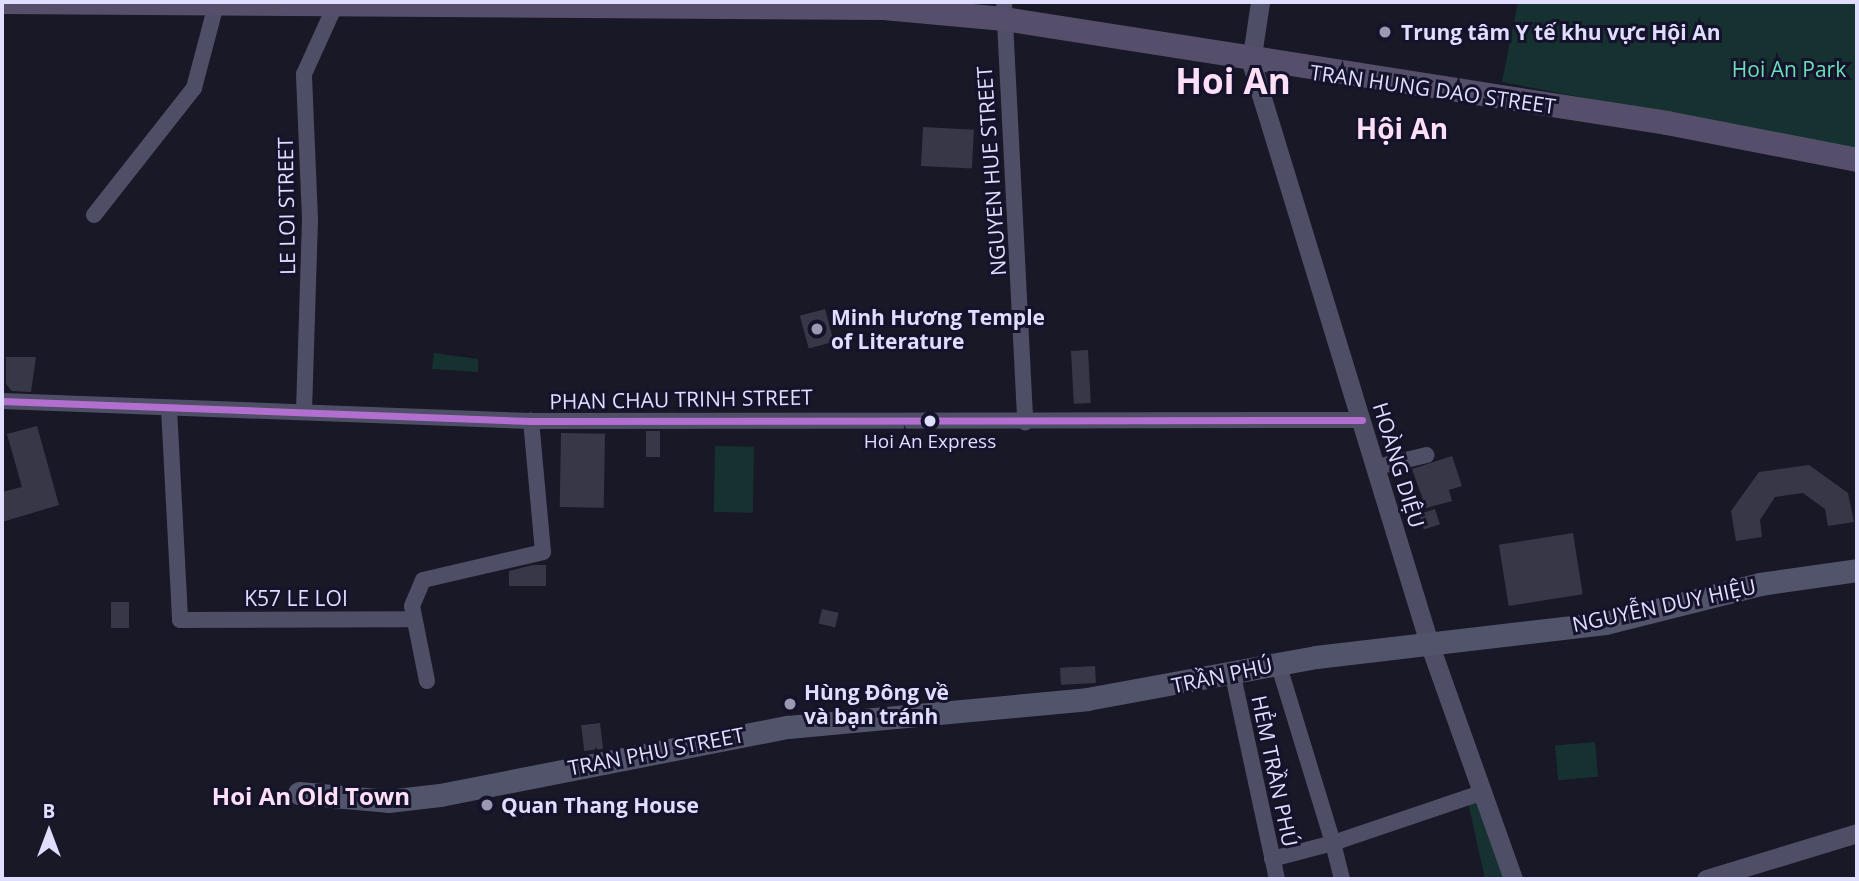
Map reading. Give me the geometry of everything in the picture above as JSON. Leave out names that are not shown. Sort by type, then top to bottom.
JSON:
[{"type":"main road","name":"TRAN HUNG DAO STREET","points":[[2,2],[1004,10],[1251,62],[1660,122],[1857,160]]},
{"type":"main road","name":"NGUYỄN DUY HIỆU","points":[[1429,643],[1605,623],[1760,584],[1857,570]]},
{"type":"main road","name":"TRẦN PHÚ","points":[[1232,671],[1429,643]]},
{"type":"main road","name":"TRAN PHU STREET","points":[[299,793],[388,801],[440,795],[694,742],[974,706],[1087,699],[1232,671]]},
{"type":"street","points":[[1251,62],[1260,2]]},
{"type":"street","points":[[94,215],[194,88],[216,5]]},
{"type":"street","name":"LE LOI STREET","points":[[304,411],[310,219],[304,74],[335,5]]},
{"type":"street","name":"NGUYEN HUE STREET","points":[[1004,10],[1025,422]]},
{"type":"street","name":"HOÀNG DIỆU","points":[[1251,62],[1429,643],[1513,879]]},
{"type":"street","name":"PHAN CHAU TRINH STREET","points":[[2,401],[531,421],[1362,420]]},
{"type":"street","name":"K57 LE LOI","points":[[169,408],[180,620],[413,619]]},
{"type":"street","points":[[428,681],[413,619],[412,597],[423,580],[543,552],[531,421]]},
{"type":"street","points":[[1377,467],[1427,455]]},
{"type":"street","points":[[1278,663],[1342,879]]},
{"type":"street","name":"HẺM TRẦN PHÚ","points":[[1232,671],[1277,879]]},
{"type":"street","points":[[1272,859],[1333,843],[1484,792]]},
{"type":"street","points":[[1706,879],[1857,833]]},
{"type":"green space","name":"Hoi An Park","points":[[1518,2],[1857,2],[1857,150],[1502,82]]},
{"type":"green space","points":[[434,353],[478,359],[478,372],[432,369]]},
{"type":"green space","points":[[715,446],[754,447],[753,513],[714,512]]},
{"type":"green space","points":[[1595,742],[1598,777],[1558,780],[1555,745]]},
{"type":"green space","points":[[1476,790],[1506,879],[1485,879],[1466,793]]},
{"type":"building","points":[[923,127],[974,130],[972,169],[921,166]]},
{"type":"building","name":"Minh Hương Temple of Literature","points":[[825,309],[834,342],[809,349],[800,316]]},
{"type":"building","points":[[1088,350],[1091,403],[1074,404],[1071,351]]},
{"type":"building","points":[[6,357],[36,357],[31,392],[12,391],[6,384]]},
{"type":"building","points":[[37,426],[59,505],[2,522],[2,492],[22,487],[7,434]]},
{"type":"building","points":[[646,431],[660,431],[660,457],[646,457]]},
{"type":"building","points":[[561,433],[605,434],[604,508],[560,507]]},
{"type":"building","points":[[1452,456],[1462,486],[1449,490],[1452,501],[1426,508],[1412,469]]},
{"type":"building","points":[[1809,465],[1848,493],[1854,522],[1828,526],[1825,509],[1803,493],[1775,497],[1760,520],[1762,537],[1736,541],[1731,511],[1759,472]]},
{"type":"building","points":[[1435,509],[1440,524],[1424,529],[1419,514]]},
{"type":"building","points":[[1573,533],[1583,594],[1509,606],[1499,545]]},
{"type":"building","points":[[546,565],[546,586],[509,586],[509,571]]},
{"type":"building","points":[[111,602],[129,602],[129,628],[111,628]]},
{"type":"building","points":[[822,609],[839,613],[835,627],[819,624]]},
{"type":"building","points":[[1095,666],[1096,683],[1061,685],[1060,668]]},
{"type":"building","points":[[600,723],[603,749],[584,751],[581,725]]},
{"type":"transit line","points":[[2,401],[531,421],[1362,420]]},
{"type":"place","name":"Trung tâm Y tế khu vực Hội An","points":[[1385,32]]},
{"type":"place","name":"Minh Hương Temple of Literature","points":[[817,329]]},
{"type":"place","name":"Hoi An Express","points":[[930,421]]},
{"type":"place","name":"Hùng Đông về và bạn tránh","points":[[790,704]]},
{"type":"place","name":"Quan Thang House","points":[[487,805]]},
{"type":"district","name":"Hoi An","points":[[1233,81]]},
{"type":"district","name":"Hội An","points":[[1402,128]]},
{"type":"district","name":"Hoi An Old Town","points":[[311,796]]}]
